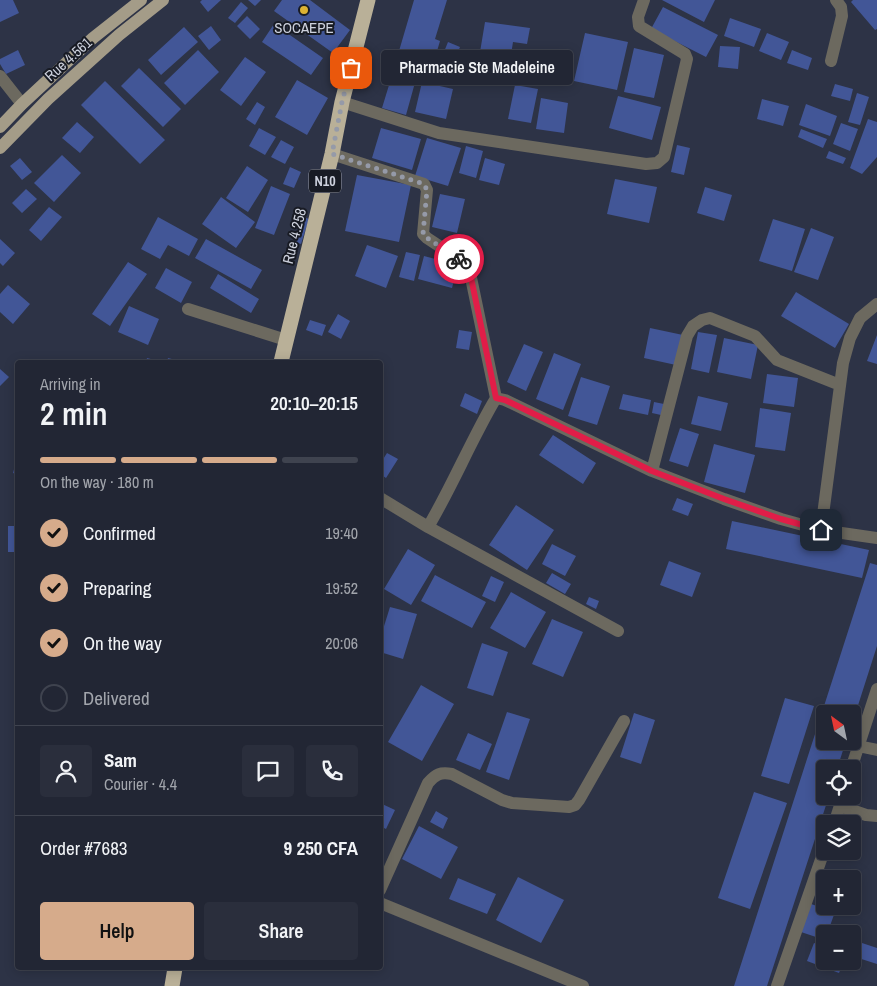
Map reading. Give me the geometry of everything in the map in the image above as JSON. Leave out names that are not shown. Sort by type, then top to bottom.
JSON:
[{"type":"highway","name":"Rue 4.258","points":[[281,360],[368,0]]},
{"type":"highway","points":[[172,986],[175,970]]},
{"type":"main road","points":[[0,127],[93,38],[141,0]]},
{"type":"main road","name":"Rue 4.561","points":[[0,148],[62,86],[119,35],[163,0]]},
{"type":"street","points":[[342,102],[439,133],[646,164],[657,163],[664,157],[688,59],[686,54],[640,26],[638,17],[644,0]]},
{"type":"street","points":[[831,61],[842,16],[836,0]]},
{"type":"street","points":[[0,76],[22,104]]},
{"type":"street","points":[[332,154],[424,184],[427,190],[423,234],[465,263],[469,268],[496,398],[469,446],[428,527]]},
{"type":"street","points":[[821,530],[843,364],[850,338],[860,318],[877,304]]},
{"type":"street","points":[[188,309],[286,340]]},
{"type":"street","points":[[652,471],[687,336],[693,326],[702,320],[710,318],[755,336],[777,360],[840,385]]},
{"type":"street","points":[[496,398],[505,400],[652,471],[724,499],[781,519],[821,530],[877,538]]},
{"type":"street","points":[[383,500],[428,527],[618,631]]},
{"type":"street","points":[[861,737],[877,689]]},
{"type":"street","points":[[383,883],[428,783],[434,776],[444,772],[452,774],[502,800],[512,803],[569,807],[575,805],[579,800],[624,721]]},
{"type":"street","points":[[861,747],[877,750]]},
{"type":"street","points":[[848,805],[866,815],[877,816]]},
{"type":"street","points":[[777,986],[821,860]]},
{"type":"street","points":[[383,904],[583,986]]},
{"type":"building","points":[[0,0],[13,0],[19,13],[0,22]]},
{"type":"building","points":[[202,0],[221,0],[208,12],[200,2]]},
{"type":"building","points":[[248,0],[261,0],[255,6]]},
{"type":"building","points":[[282,0],[310,0],[350,30],[333,53],[274,11]]},
{"type":"building","points":[[414,0],[447,0],[435,39],[440,41],[429,78],[394,68]]},
{"type":"building","points":[[662,0],[715,0],[704,22]]},
{"type":"building","points":[[853,0],[877,0],[877,29],[875,30],[851,2]]},
{"type":"building","points":[[241,2],[248,8],[235,23],[228,18]]},
{"type":"building","points":[[663,7],[718,35],[706,57],[651,29]]},
{"type":"building","points":[[247,16],[260,29],[250,39],[237,26]]},
{"type":"building","points":[[730,18],[761,29],[754,47],[724,36]]},
{"type":"building","points":[[485,22],[530,28],[527,44],[513,42],[508,74],[477,70]]},
{"type":"building","points":[[274,24],[323,58],[311,75],[262,42]]},
{"type":"building","points":[[211,26],[221,40],[209,50],[198,36]]},
{"type":"building","points":[[184,27],[198,42],[161,75],[148,60]]},
{"type":"building","points":[[585,33],[628,42],[617,90],[574,81]]},
{"type":"building","points":[[767,33],[789,42],[781,60],[759,51]]},
{"type":"building","points":[[448,42],[460,47],[447,79],[435,74]]},
{"type":"building","points":[[720,46],[740,47],[738,69],[718,67]]},
{"type":"building","points":[[634,48],[664,55],[654,98],[624,92]]},
{"type":"building","points":[[18,50],[25,65],[6,74],[0,64],[0,59]]},
{"type":"building","points":[[198,50],[219,72],[185,105],[164,83]]},
{"type":"building","points":[[792,50],[812,58],[808,70],[787,63]]},
{"type":"building","points":[[520,53],[548,58],[544,80],[516,75]]},
{"type":"building","points":[[245,57],[266,72],[241,106],[220,90]]},
{"type":"building","points":[[139,68],[181,109],[163,127],[121,86]]},
{"type":"building","points":[[393,72],[416,79],[406,115],[382,108]]},
{"type":"building","points":[[297,80],[328,98],[307,135],[275,117]]},
{"type":"building","points":[[105,81],[165,140],[140,164],[81,105]]},
{"type":"building","points":[[422,82],[453,89],[446,119],[415,112]]},
{"type":"building","points":[[835,84],[853,89],[850,101],[831,96]]},
{"type":"building","points":[[515,85],[538,89],[531,123],[508,119]]},
{"type":"building","points":[[857,93],[869,97],[860,125],[848,122]]},
{"type":"building","points":[[618,96],[661,107],[652,140],[609,128]]},
{"type":"building","points":[[541,98],[568,103],[564,133],[536,129]]},
{"type":"building","points":[[762,99],[789,106],[783,126],[757,119]]},
{"type":"building","points":[[257,102],[265,107],[255,125],[246,119]]},
{"type":"building","points":[[806,104],[837,116],[830,136],[799,125]]},
{"type":"building","points":[[868,119],[877,122],[877,157],[862,174],[850,168]]},
{"type":"building","points":[[77,122],[94,137],[80,153],[62,138]]},
{"type":"building","points":[[841,123],[858,129],[850,151],[833,144]]},
{"type":"building","points":[[259,128],[276,137],[265,155],[249,146]]},
{"type":"building","points":[[381,128],[421,139],[412,170],[372,158]]},
{"type":"building","points":[[801,129],[827,139],[823,148],[798,137]]},
{"type":"building","points":[[427,138],[461,148],[448,186],[415,176]]},
{"type":"building","points":[[281,140],[294,147],[285,164],[271,157]]},
{"type":"building","points":[[677,145],[690,148],[684,175],[671,172]]},
{"type":"building","points":[[466,146],[483,151],[476,178],[459,173]]},
{"type":"building","points":[[829,151],[846,158],[843,164],[826,158]]},
{"type":"building","points":[[62,155],[81,173],[54,202],[34,183]]},
{"type":"building","points":[[20,158],[32,172],[22,180],[10,166]]},
{"type":"building","points":[[485,158],[505,164],[499,185],[479,180]]},
{"type":"building","points":[[247,166],[268,180],[248,212],[226,198]]},
{"type":"building","points":[[290,167],[301,172],[294,188],[283,184]]},
{"type":"building","points":[[357,175],[411,185],[399,242],[345,231]]},
{"type":"building","points":[[615,179],[657,187],[649,223],[607,214]]},
{"type":"building","points":[[271,186],[290,194],[274,235],[255,228]]},
{"type":"building","points":[[705,187],[732,195],[724,221],[697,213]]},
{"type":"building","points":[[26,189],[37,199],[22,213],[12,203]]},
{"type":"building","points":[[440,194],[465,199],[457,233],[432,227]]},
{"type":"building","points":[[221,197],[255,222],[236,248],[202,224]]},
{"type":"building","points":[[49,207],[62,217],[41,241],[29,230]]},
{"type":"building","points":[[158,217],[198,239],[189,256],[168,245],[160,259],[141,249]]},
{"type":"building","points":[[304,217],[309,219],[301,244],[296,242]]},
{"type":"building","points":[[773,219],[805,229],[792,271],[759,261]]},
{"type":"building","points":[[811,228],[834,237],[818,280],[794,272]]},
{"type":"building","points":[[0,239],[15,253],[3,266],[0,263]]},
{"type":"building","points":[[206,239],[262,270],[251,289],[195,258]]},
{"type":"building","points":[[367,245],[398,256],[386,288],[355,276]]},
{"type":"building","points":[[406,252],[420,255],[414,281],[399,277]]},
{"type":"building","points":[[424,256],[458,265],[452,288],[418,279]]},
{"type":"building","points":[[128,262],[147,274],[110,326],[92,314]]},
{"type":"building","points":[[166,268],[192,282],[181,303],[155,288]]},
{"type":"building","points":[[218,274],[259,299],[251,313],[210,288]]},
{"type":"building","points":[[8,285],[30,304],[13,324],[0,312],[0,294]]},
{"type":"building","points":[[796,292],[849,324],[835,348],[781,316]]},
{"type":"building","points":[[129,306],[159,319],[148,345],[118,332]]},
{"type":"building","points":[[338,314],[350,321],[341,339],[328,332]]},
{"type":"building","points":[[310,320],[326,325],[322,336],[306,330]]},
{"type":"building","points":[[650,328],[683,335],[676,365],[644,358]]},
{"type":"building","points":[[459,330],[472,332],[469,350],[456,348]]},
{"type":"building","points":[[698,332],[717,335],[709,373],[691,369]]},
{"type":"building","points":[[877,335],[877,364],[867,361]]},
{"type":"building","points":[[724,338],[758,345],[751,379],[717,372]]},
{"type":"building","points":[[524,344],[543,352],[526,391],[507,382]]},
{"type":"building","points":[[554,353],[581,364],[563,410],[536,399]]},
{"type":"building","points":[[0,369],[9,377],[0,386]]},
{"type":"building","points":[[767,374],[798,378],[794,407],[763,403]]},
{"type":"building","points":[[581,377],[610,386],[597,425],[568,416]]},
{"type":"building","points":[[465,393],[482,401],[477,414],[460,406]]},
{"type":"building","points":[[623,394],[651,400],[648,415],[619,409]]},
{"type":"building","points":[[698,396],[728,403],[721,431],[691,424]]},
{"type":"building","points":[[654,402],[664,404],[661,415],[652,413]]},
{"type":"building","points":[[760,408],[791,413],[785,451],[755,447]]},
{"type":"building","points":[[680,428],[699,434],[688,467],[669,461]]},
{"type":"building","points":[[553,435],[596,463],[583,484],[539,455]]},
{"type":"building","points":[[714,444],[755,455],[745,493],[704,482]]},
{"type":"building","points":[[387,453],[398,459],[386,478],[383,476],[383,459]]},
{"type":"building","points":[[677,498],[693,504],[688,516],[672,510]]},
{"type":"building","points":[[516,505],[554,530],[527,570],[489,545]]},
{"type":"building","points":[[732,521],[869,550],[862,578],[726,549]]},
{"type":"building","points":[[8,526],[15,526],[15,552],[8,552]]},
{"type":"building","points":[[552,544],[576,556],[565,576],[542,564]]},
{"type":"building","points":[[408,549],[435,565],[411,605],[384,589]]},
{"type":"building","points":[[669,561],[701,573],[692,597],[660,585]]},
{"type":"building","points":[[870,563],[877,565],[877,646],[858,705],[824,705]]},
{"type":"building","points":[[552,573],[571,584],[565,594],[546,583]]},
{"type":"building","points":[[435,575],[486,602],[472,628],[421,601]]},
{"type":"building","points":[[491,576],[504,582],[495,602],[482,596]]},
{"type":"building","points":[[511,592],[546,612],[525,648],[490,628]]},
{"type":"building","points":[[589,597],[599,601],[596,609],[586,604]]},
{"type":"building","points":[[390,607],[417,614],[403,659],[383,653],[383,629]]},
{"type":"building","points":[[552,619],[583,632],[563,677],[532,664]]},
{"type":"building","points":[[482,643],[508,652],[493,696],[467,688]]},
{"type":"building","points":[[421,685],[454,704],[422,761],[388,742]]},
{"type":"building","points":[[785,698],[814,706],[789,784],[761,776]]},
{"type":"building","points":[[507,712],[530,719],[509,780],[486,772]]},
{"type":"building","points":[[634,713],[655,720],[641,764],[620,757]]},
{"type":"building","points":[[816,731],[816,750],[843,750],[840,760],[816,760],[816,805],[826,805],[823,815],[816,815],[816,836],[767,986],[734,986]]},
{"type":"building","points":[[468,733],[492,744],[480,770],[456,760]]},
{"type":"building","points":[[754,792],[787,803],[750,909],[718,898]]},
{"type":"building","points":[[383,804],[395,810],[386,829],[383,828]]},
{"type":"building","points":[[436,811],[448,818],[443,829],[430,822]]},
{"type":"building","points":[[419,826],[458,847],[441,879],[402,859]]},
{"type":"building","points":[[518,877],[564,900],[541,943],[496,920]]},
{"type":"building","points":[[458,878],[496,894],[487,914],[449,899]]},
{"type":"building","points":[[811,904],[816,906],[816,915],[834,915],[830,925],[816,925],[816,937],[801,932]]},
{"type":"building","points":[[814,943],[816,944],[816,964],[807,961]]},
{"type":"building","points":[[861,943],[877,948],[877,964],[861,959]]},
{"type":"way so far","points":[[351,68],[332,154],[424,184],[427,190],[423,234],[459,259]]},
{"type":"place","name":"SOCAEPE","points":[[304,10]]},
{"type":"place","name":"Pharmacie Ste Madeleine","points":[[351,68]]},
{"type":"route","points":[[459,259],[469,268],[496,398],[505,400],[652,471],[781,519],[821,530]]}]
